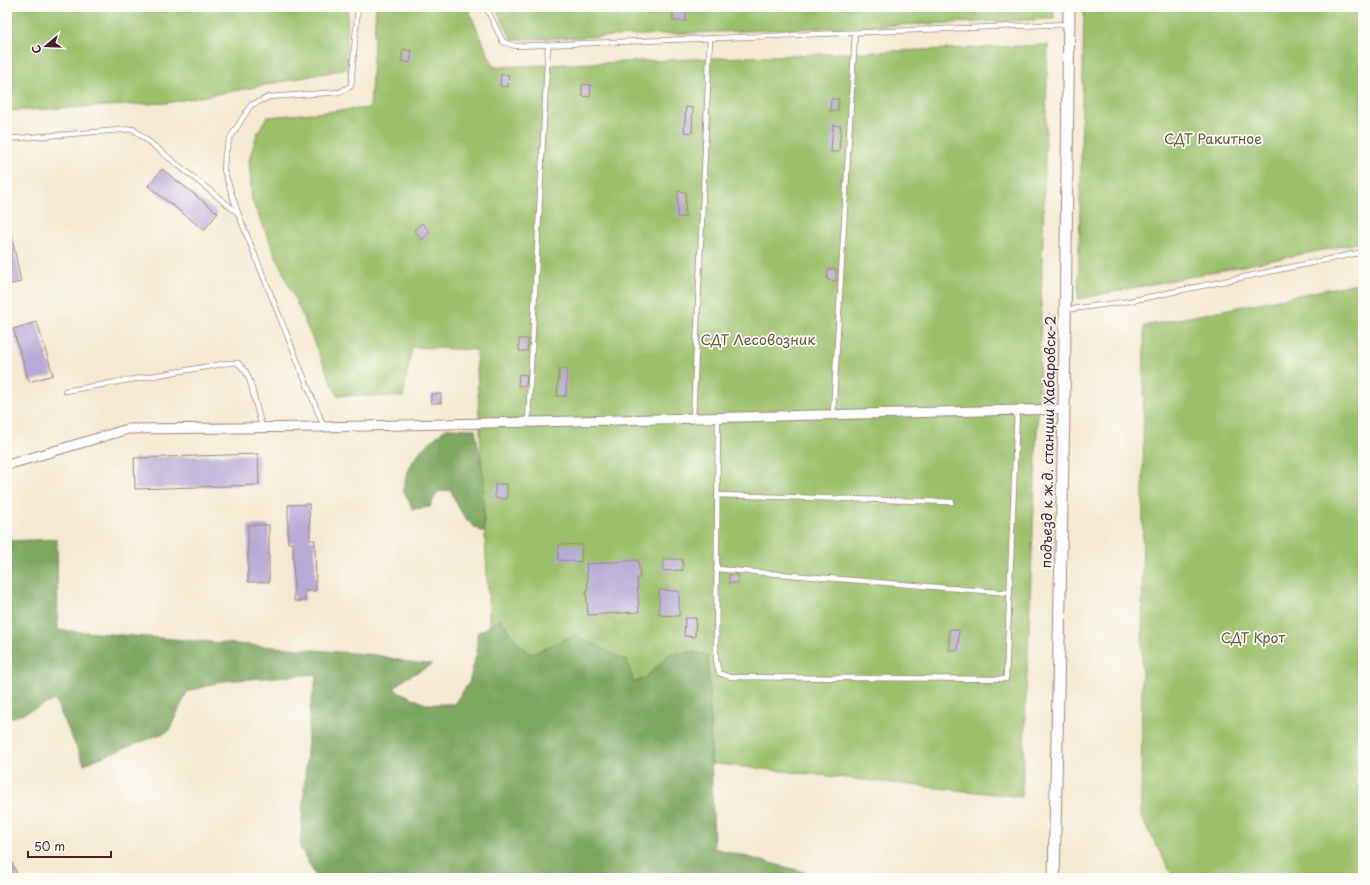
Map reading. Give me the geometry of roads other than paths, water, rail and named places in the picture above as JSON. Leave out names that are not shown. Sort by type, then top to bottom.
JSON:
[{"type":"street","name":"подъезд к ж.д. станции Хабаровск-2","points":[[1054,878],[1066,310],[1069,7]]},
{"type":"street","points":[[7,465],[128,430],[1064,410]]},
{"type":"lane","points":[[324,427],[238,213],[224,170],[225,154],[230,138],[251,105],[269,97],[340,92],[351,86],[358,7]]},
{"type":"lane","points":[[486,7],[503,42],[515,46],[1068,24]]},
{"type":"lane","points":[[833,415],[855,33]]},
{"type":"lane","points":[[693,418],[710,39]]},
{"type":"lane","points":[[528,422],[548,45]]},
{"type":"lane","points":[[7,139],[133,129],[238,213]]},
{"type":"lane","points":[[1066,310],[1130,301],[1363,252]]},
{"type":"lane","points":[[65,391],[228,363],[238,363],[246,372],[250,381],[262,428]]},
{"type":"lane","points":[[718,418],[716,660],[719,673],[730,677],[1006,679],[1017,411]]},
{"type":"lane","points":[[717,495],[952,502]]},
{"type":"lane","points":[[716,569],[1010,593]]},
{"type":"park label","name":"СДТ Ракитное","points":[[1213,138]]},
{"type":"park label","name":"СДТ Лесовозник","points":[[758,339]]},
{"type":"park label","name":"СДТ Крот","points":[[1253,637]]}]
